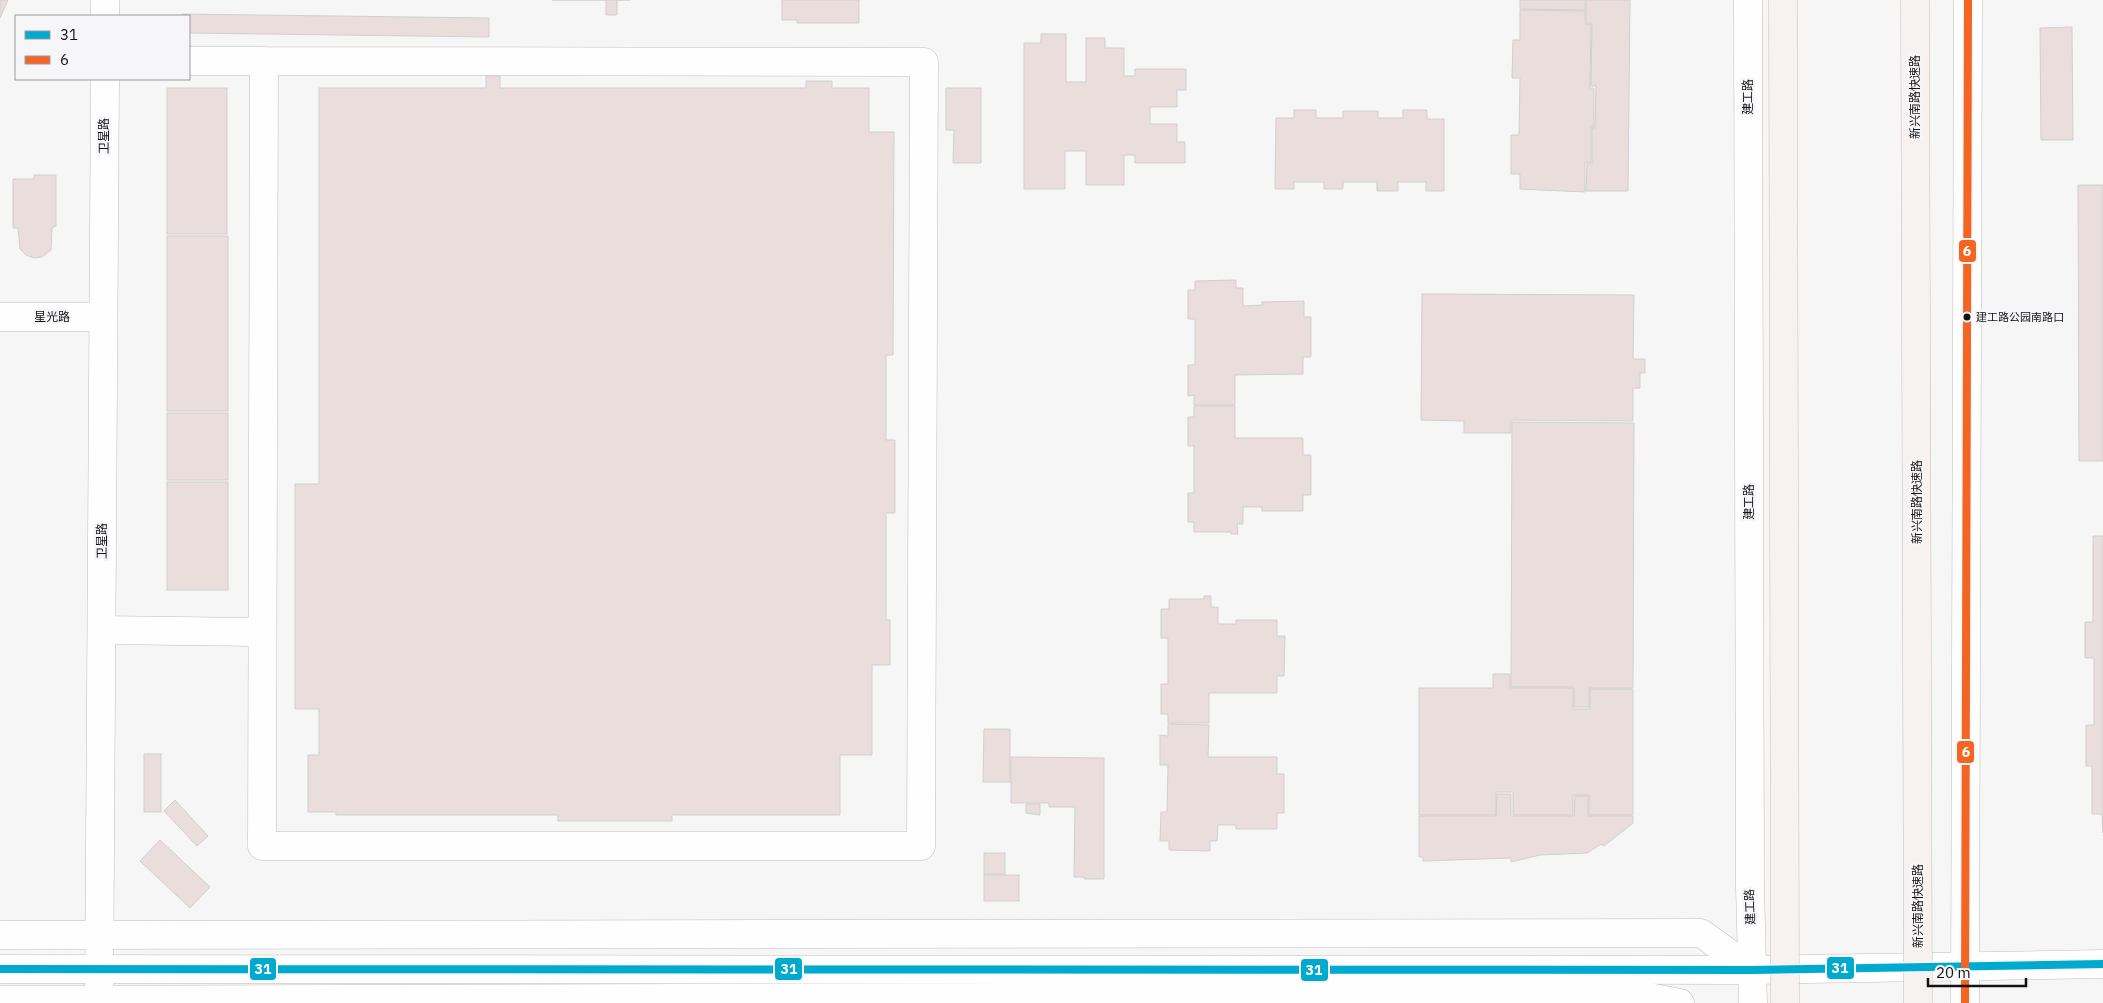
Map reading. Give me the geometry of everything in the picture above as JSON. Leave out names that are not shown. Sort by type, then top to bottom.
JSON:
[{"type":"highway","points":[[1783,0],[1785,1003]]},
{"type":"highway","name":"新兴南路快速路","points":[[1915,0],[1918,1003]]},
{"type":"street","points":[[105,0],[105,15]]},
{"type":"street","name":"建工路","points":[[1748,0],[1750,887],[1753,1003]]},
{"type":"street","points":[[1965,1003],[1968,0]]},
{"type":"street","points":[[190,61],[264,61],[924,62],[921,846],[262,846],[264,61]]},
{"type":"street","name":"卫星路","points":[[99,1001],[105,80]]},
{"type":"street","name":"星光路","points":[[0,317],[103,317]]},
{"type":"street","points":[[102,630],[262,632]]},
{"type":"street","points":[[0,935],[1701,933],[1752,970]]},
{"type":"street","points":[[0,969],[1752,970],[2103,964]]},
{"type":"street","points":[[0,1000],[31,1002],[1638,995],[1680,1003]]},
{"type":"building","points":[[0,0],[8,0],[0,18]]},
{"type":"building","points":[[606,0],[617,0],[617,15],[606,15]]},
{"type":"building","points":[[782,0],[859,0],[859,23],[797,23],[797,20],[782,20]]},
{"type":"building","points":[[1520,0],[1585,0],[1585,10],[1520,9]]},
{"type":"building","points":[[1586,0],[1630,0],[1628,191],[1586,191],[1587,163],[1592,163],[1592,128],[1595,128],[1596,86],[1591,86],[1592,23],[1586,23]]},
{"type":"building","points":[[1520,10],[1585,11],[1585,24],[1591,24],[1590,88],[1594,88],[1594,127],[1591,127],[1591,162],[1585,162],[1585,192],[1520,189],[1520,174],[1511,174],[1511,135],[1519,135],[1520,78],[1512,78],[1513,40],[1520,40]]},
{"type":"building","points":[[182,14],[489,18],[489,37],[190,33],[190,15]]},
{"type":"building","points":[[2072,27],[2073,140],[2041,140],[2040,28]]},
{"type":"building","points":[[1041,34],[1066,34],[1066,82],[1086,82],[1086,38],[1105,38],[1105,48],[1124,48],[1124,76],[1135,76],[1135,69],[1186,69],[1186,90],[1177,90],[1177,107],[1150,107],[1150,124],[1177,124],[1177,142],[1185,142],[1185,163],[1135,163],[1135,155],[1124,155],[1124,185],[1086,185],[1086,151],[1065,151],[1065,189],[1024,189],[1024,43],[1041,43]]},
{"type":"building","points":[[486,76],[500,76],[500,88],[806,88],[806,81],[832,81],[832,88],[869,88],[869,132],[894,132],[893,355],[886,355],[886,440],[895,440],[895,513],[886,513],[886,620],[890,620],[890,665],[872,665],[872,755],[840,755],[840,815],[672,815],[672,821],[558,821],[558,815],[336,815],[336,812],[308,812],[308,755],[319,755],[319,709],[295,709],[295,484],[319,484],[319,88],[486,88]]},
{"type":"building","points":[[167,88],[227,88],[227,234],[167,234]]},
{"type":"building","points":[[946,88],[981,88],[981,163],[953,163],[954,130],[946,130]]},
{"type":"building","points":[[1294,110],[1316,110],[1316,118],[1343,118],[1343,111],[1378,111],[1378,118],[1403,118],[1403,110],[1427,110],[1427,119],[1444,119],[1444,191],[1426,191],[1426,182],[1398,182],[1398,191],[1377,191],[1377,182],[1343,182],[1343,189],[1324,189],[1324,182],[1294,182],[1294,189],[1275,189],[1276,118],[1294,118]]},
{"type":"building","points":[[34,175],[56,175],[56,226],[52,228],[51,250],[42,257],[34,258],[26,255],[20,249],[18,228],[13,228],[13,179],[34,179]]},
{"type":"building","points":[[2078,185],[2103,185],[2103,461],[2079,461]]},
{"type":"building","points":[[167,236],[228,236],[228,411],[167,411]]},
{"type":"building","points":[[1236,280],[1236,288],[1243,288],[1243,306],[1262,305],[1262,302],[1304,301],[1304,317],[1311,317],[1311,357],[1303,357],[1303,374],[1235,375],[1235,405],[1194,405],[1194,395],[1188,396],[1188,365],[1195,365],[1195,319],[1188,319],[1188,290],[1195,290],[1195,281]]},
{"type":"building","points":[[1422,294],[1634,295],[1633,359],[1645,359],[1645,373],[1640,373],[1640,388],[1633,388],[1633,421],[1511,420],[1511,433],[1464,433],[1464,421],[1421,420]]},
{"type":"building","points":[[1194,406],[1235,406],[1235,438],[1303,438],[1303,455],[1311,455],[1311,495],[1303,495],[1303,511],[1262,511],[1262,507],[1243,507],[1243,524],[1237,524],[1238,534],[1231,534],[1231,532],[1194,532],[1194,522],[1188,522],[1188,493],[1194,493],[1194,446],[1188,446],[1188,417],[1194,417]]},
{"type":"building","points":[[167,413],[228,413],[228,480],[167,480]]},
{"type":"building","points":[[1512,422],[1634,423],[1633,688],[1589,688],[1589,707],[1574,707],[1574,687],[1511,687]]},
{"type":"building","points":[[167,482],[228,482],[228,590],[167,590]]},
{"type":"building","points":[[2093,536],[2103,536],[2103,833],[2102,814],[2092,814],[2092,766],[2086,766],[2086,725],[2094,725],[2094,658],[2085,658],[2085,622],[2093,622]]},
{"type":"building","points":[[1204,596],[1211,596],[1211,607],[1218,607],[1218,624],[1236,624],[1236,620],[1277,620],[1277,636],[1285,636],[1284,676],[1277,676],[1277,693],[1209,693],[1209,723],[1168,723],[1168,714],[1161,714],[1161,684],[1168,684],[1168,638],[1161,638],[1161,609],[1169,609],[1169,599],[1204,599]]},
{"type":"building","points":[[1493,674],[1510,674],[1510,688],[1573,688],[1573,709],[1590,709],[1590,689],[1633,689],[1633,815],[1589,815],[1589,795],[1573,795],[1573,815],[1513,815],[1513,792],[1496,792],[1496,815],[1419,815],[1419,688],[1493,688]]},
{"type":"building","points":[[1168,724],[1209,725],[1208,757],[1277,757],[1277,774],[1284,774],[1284,813],[1277,813],[1277,829],[1236,829],[1236,825],[1218,825],[1217,841],[1210,841],[1210,851],[1169,850],[1169,841],[1160,841],[1161,812],[1167,812],[1168,765],[1160,765],[1160,735],[1168,736]]},
{"type":"building","points":[[984,729],[1010,729],[1010,782],[983,782]]},
{"type":"building","points":[[144,754],[161,754],[161,812],[144,812]]},
{"type":"building","points":[[1011,757],[1104,758],[1104,879],[1074,877],[1075,807],[1049,807],[1049,803],[1011,803]]},
{"type":"building","points":[[1497,794],[1511,794],[1511,816],[1574,816],[1575,796],[1588,796],[1588,816],[1633,816],[1633,823],[1604,846],[1601,844],[1587,853],[1540,855],[1511,862],[1511,858],[1423,861],[1423,857],[1419,857],[1419,816],[1496,816]]},
{"type":"building","points":[[175,800],[208,836],[197,846],[164,811]]},
{"type":"building","points":[[1026,804],[1040,804],[1040,815],[1026,813]]},
{"type":"building","points":[[160,840],[210,887],[190,908],[140,861]]},
{"type":"building","points":[[984,853],[1005,853],[1005,874],[984,874]]},
{"type":"building","points":[[984,875],[1019,875],[1019,901],[984,901]]},
{"type":"transit line","name":"6","points":[[1965,1003],[1968,0]]},
{"type":"transit line","name":"31","points":[[0,969],[1752,970],[2103,964]]},
{"type":"place","name":"建工路公园南路口","points":[[1967,317]]}]
